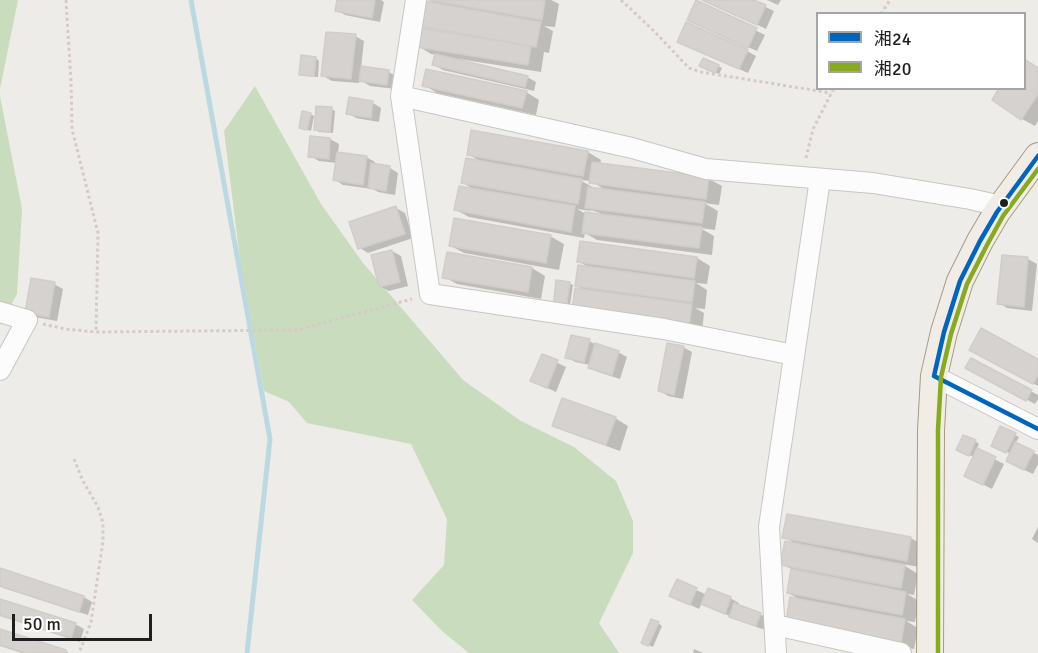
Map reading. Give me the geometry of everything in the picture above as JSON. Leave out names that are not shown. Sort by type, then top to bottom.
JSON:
[{"type":"main road","points":[[930,653],[931,430],[934,376],[944,332],[960,281],[1001,206],[1038,156]]},
{"type":"street","points":[[416,0],[401,96],[430,294],[664,329],[794,355]]},
{"type":"street","points":[[401,96],[632,148],[706,169],[873,183],[1001,206]]},
{"type":"street","points":[[776,653],[769,527],[794,355],[813,179]]},
{"type":"street","points":[[0,312],[27,320],[0,370]]},
{"type":"street","points":[[934,376],[1038,429]]},
{"type":"street","points":[[775,625],[901,653]]},
{"type":"path","points":[[66,0],[72,129],[99,233],[96,332]]},
{"type":"path","points":[[621,0],[689,68],[701,72],[831,93]]},
{"type":"path","points":[[813,179],[806,156],[813,129],[833,90]]},
{"type":"path","points":[[27,320],[65,329],[96,332],[297,330],[430,294]]},
{"type":"path","points":[[74,459],[98,507],[103,523],[103,541],[90,622],[78,653]]},
{"type":"green space","points":[[0,0],[18,0],[0,89]]},
{"type":"green space","points":[[255,86],[321,204],[363,263],[463,380],[521,421],[574,447],[616,481],[633,521],[633,553],[599,623],[619,653],[469,653],[442,631],[412,600],[444,565],[447,519],[411,444],[307,423],[289,402],[264,391],[241,267],[224,131]]},
{"type":"green space","points":[[0,96],[22,209],[17,294],[0,325]]},
{"type":"building","points":[[337,0],[375,0],[372,18],[335,11]]},
{"type":"building","points":[[429,0],[545,0],[542,20]]},
{"type":"building","points":[[696,0],[757,28],[748,48],[687,20]]},
{"type":"building","points":[[702,0],[754,0],[766,5],[757,25]]},
{"type":"building","points":[[424,1],[541,22],[536,47],[419,26]]},
{"type":"building","points":[[686,22],[748,50],[739,69],[677,42]]},
{"type":"building","points":[[420,28],[531,46],[528,65],[417,47]]},
{"type":"building","points":[[326,32],[356,34],[351,79],[321,76]]},
{"type":"building","points":[[435,54],[528,76],[525,87],[432,65]]},
{"type":"building","points":[[301,55],[316,57],[314,76],[299,75]]},
{"type":"building","points":[[703,58],[719,65],[715,73],[699,66]]},
{"type":"building","points":[[1026,60],[1038,68],[1038,94],[1021,120],[992,100],[998,90],[1026,90]]},
{"type":"building","points":[[361,66],[389,70],[387,85],[359,81]]},
{"type":"building","points":[[426,69],[527,91],[522,108],[422,86]]},
{"type":"building","points":[[349,97],[373,101],[371,118],[346,114]]},
{"type":"building","points":[[316,106],[332,107],[330,132],[314,130]]},
{"type":"building","points":[[302,111],[311,113],[307,130],[299,128]]},
{"type":"building","points":[[471,130],[588,151],[583,176],[467,155]]},
{"type":"building","points":[[310,136],[330,138],[329,159],[308,157]]},
{"type":"building","points":[[337,152],[367,156],[363,185],[333,180]]},
{"type":"building","points":[[466,158],[582,179],[578,204],[461,183]]},
{"type":"building","points":[[592,162],[709,177],[706,199],[589,183]]},
{"type":"building","points":[[371,163],[390,166],[386,191],[368,188]]},
{"type":"building","points":[[459,186],[575,206],[571,232],[454,210]]},
{"type":"building","points":[[588,187],[705,202],[702,223],[585,208]]},
{"type":"building","points":[[396,206],[405,234],[358,249],[349,222]]},
{"type":"building","points":[[585,212],[702,227],[699,248],[582,233]]},
{"type":"building","points":[[454,218],[551,235],[546,263],[449,246]]},
{"type":"building","points":[[580,241],[697,257],[694,278],[577,262]]},
{"type":"building","points":[[392,250],[400,282],[379,287],[371,255]]},
{"type":"building","points":[[447,252],[532,267],[528,292],[442,278]]},
{"type":"building","points":[[1002,255],[1028,257],[1024,307],[997,304]]},
{"type":"building","points":[[578,265],[695,281],[692,302],[575,286]]},
{"type":"building","points":[[31,278],[55,282],[49,317],[25,313]]},
{"type":"building","points":[[556,280],[570,282],[566,310],[553,309]]},
{"type":"building","points":[[575,288],[692,304],[689,325],[572,310]]},
{"type":"building","points":[[981,328],[1038,359],[1038,375],[1033,384],[969,350]]},
{"type":"building","points":[[571,335],[590,339],[584,362],[565,358]]},
{"type":"building","points":[[595,343],[619,351],[612,375],[588,368]]},
{"type":"building","points":[[667,343],[684,346],[674,395],[658,391]]},
{"type":"building","points":[[542,354],[558,360],[547,388],[530,381]]},
{"type":"building","points":[[971,358],[1032,390],[1026,401],[965,368]]},
{"type":"building","points":[[562,398],[616,417],[606,445],[552,426]]},
{"type":"building","points":[[1000,426],[1016,433],[1006,453],[991,446]]},
{"type":"building","points":[[963,435],[976,440],[969,456],[956,450]]},
{"type":"building","points":[[1015,442],[1034,451],[1024,470],[1006,461]]},
{"type":"building","points":[[977,448],[996,457],[983,485],[964,476]]},
{"type":"building","points":[[787,514],[911,537],[907,561],[782,538]]},
{"type":"building","points":[[785,541],[905,565],[901,588],[780,565]]},
{"type":"building","points":[[0,568],[84,596],[79,612],[0,586]]},
{"type":"building","points":[[791,569],[906,592],[902,615],[787,593]]},
{"type":"building","points":[[677,579],[697,588],[690,605],[669,596]]},
{"type":"building","points":[[708,588],[731,597],[725,614],[701,604]]},
{"type":"building","points":[[790,597],[905,619],[901,643],[786,621]]},
{"type":"building","points":[[0,599],[76,623],[71,638],[0,615]]},
{"type":"building","points":[[734,603],[761,613],[756,626],[729,617]]},
{"type":"building","points":[[651,619],[659,622],[648,646],[641,643]]},
{"type":"building","points":[[0,629],[66,650],[65,653],[26,653],[0,645]]},
{"type":"waterway","points":[[191,0],[270,439],[247,653]]},
{"type":"transit line","name":"湘24","points":[[934,376],[944,332],[960,281],[997,212],[1038,156]]},
{"type":"transit line","name":"湘20","points":[[938,653],[938,430],[941,377],[951,334],[967,284],[1003,216],[1038,169]]},
{"type":"transit line","name":"湘24","points":[[934,376],[1038,429]]}]
